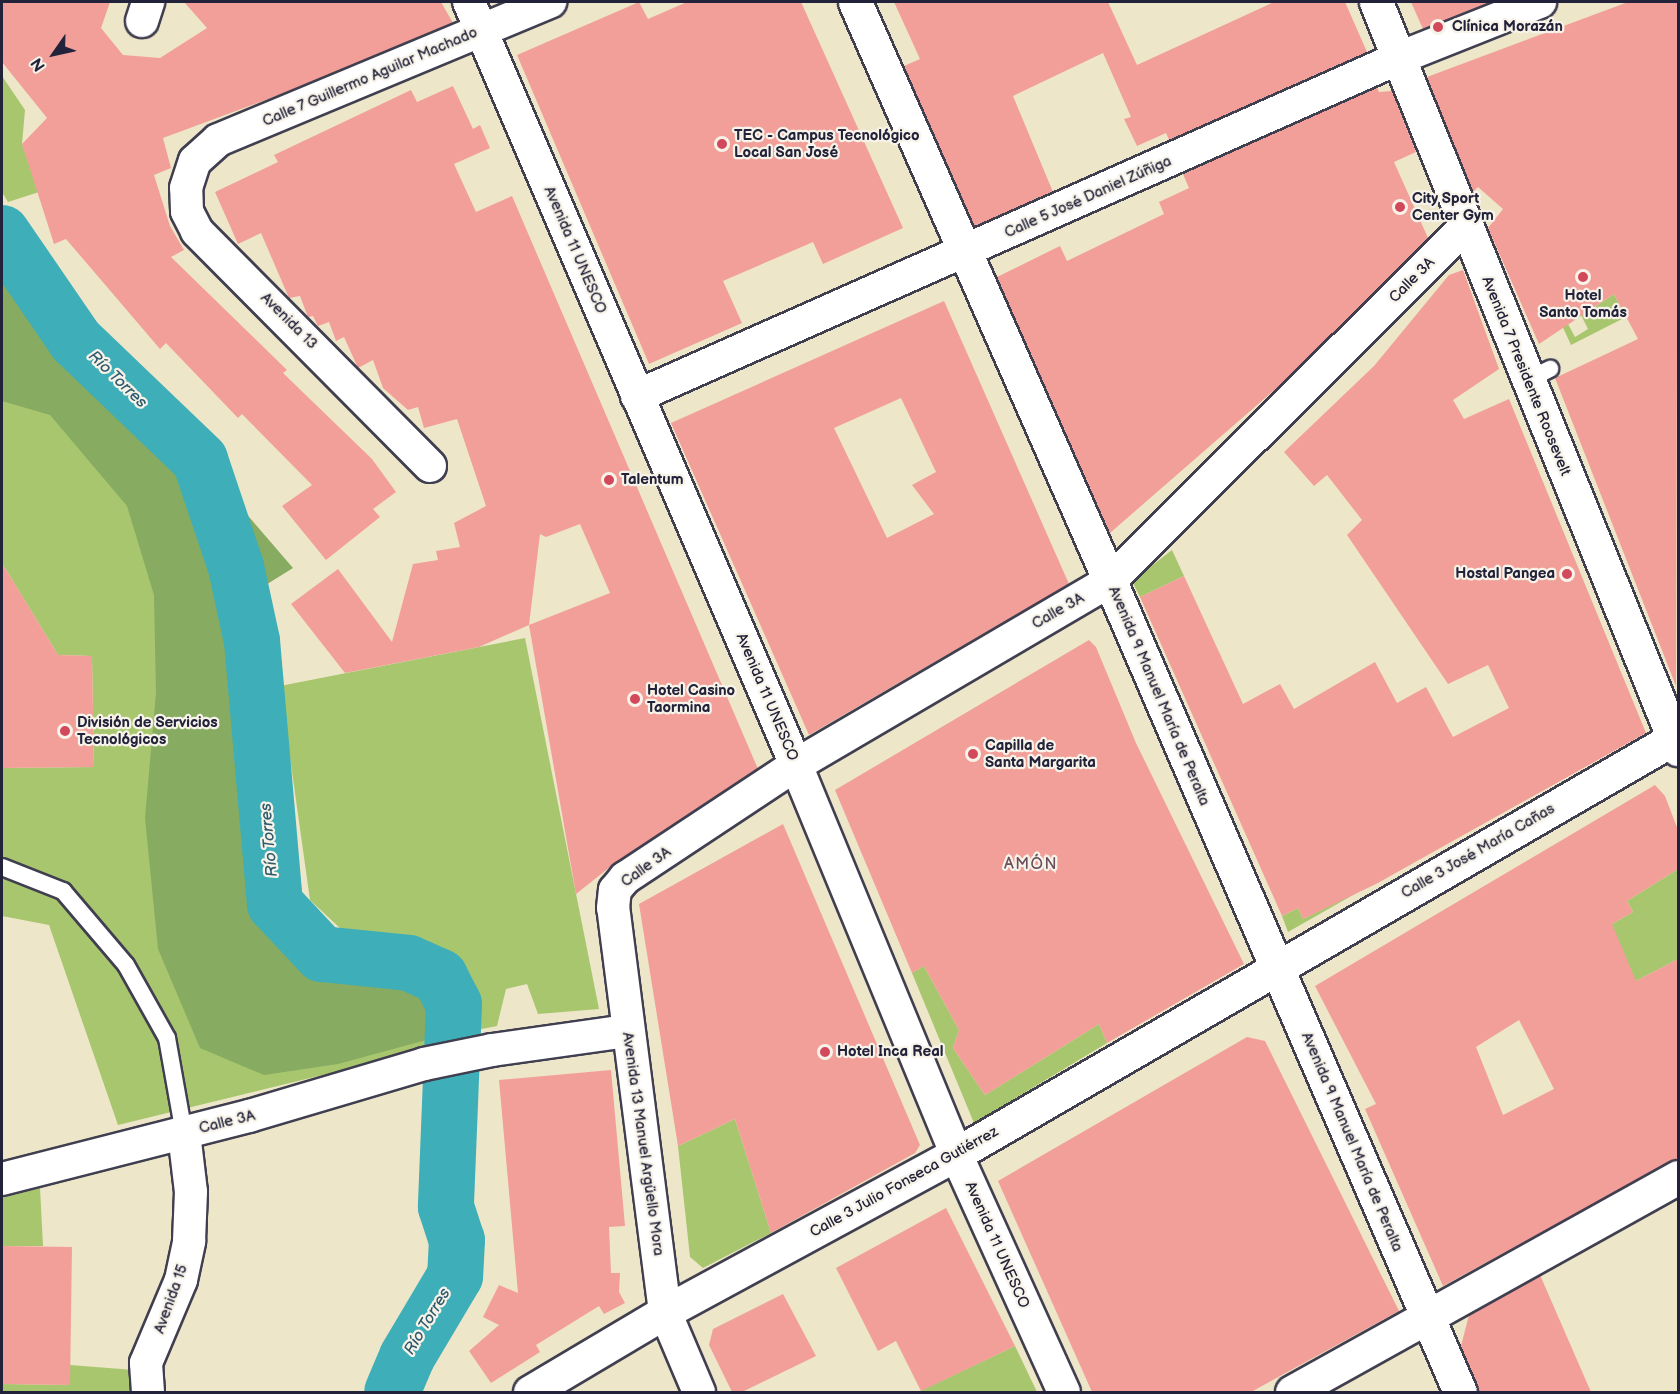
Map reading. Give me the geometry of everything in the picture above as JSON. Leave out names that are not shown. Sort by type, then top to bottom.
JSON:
[{"type":"street","name":"Avenida 11 UNESCO","points":[[469,2],[796,765],[956,1154],[1064,1392]]},
{"type":"street","name":"Calle 7 Guillermo Aguilar Machado","points":[[195,161],[218,140],[550,2]]},
{"type":"street","name":"Avenida 9 Manuel María de Peralta","points":[[855,2],[1110,581],[1460,1392]]},
{"type":"street","name":"Avenida 7 Presidente Roosevelt","points":[[1376,2],[1465,227],[1539,374],[1677,741]]},
{"type":"street","name":"Calle 5 José Daniel Zúñiga","points":[[637,396],[1399,58],[1540,2]]},
{"type":"street","name":"Avenida 13","points":[[195,161],[186,189],[187,211],[197,231],[430,466]]},
{"type":"street","name":"Calle 3A","points":[[615,890],[625,878],[796,765],[1110,581],[1465,227]]},
{"type":"street","name":"Calle 3 José María Cañas","points":[[1276,967],[1677,741]]},
{"type":"street","name":"Avenida 13 Manuel Argüello Mora","points":[[615,890],[613,908],[665,1312],[699,1392]]},
{"type":"street","name":"Calle 3 Julio Fonseca Gutiérrez","points":[[530,1392],[665,1312],[956,1154],[1276,967]]},
{"type":"street","name":"Calle 3A","points":[[2,1179],[184,1133],[424,1064],[492,1050],[628,1031]]},
{"type":"street","name":"Avenida 15","points":[[148,1392],[146,1363],[181,1280],[189,1241],[191,1192],[184,1133]]},
{"type":"street","points":[[1292,1392],[1678,1177]]},
{"type":"lane","points":[[2,867],[63,891],[126,964],[167,1038],[184,1133]]},
{"type":"green space","points":[[2,76],[25,110],[22,144],[39,192],[8,202],[2,192]]},
{"type":"green space","points":[[2,233],[76,341],[200,460],[293,568],[243,599],[252,641],[275,904],[322,954],[428,979],[430,1039],[338,1064],[264,1075],[200,1048],[158,949],[145,818],[156,693],[154,595],[127,506],[50,415],[2,401]]},
{"type":"green space","points":[[1576,294],[1586,313],[1614,294],[1626,317],[1571,345],[1554,308]],"holes":[[[1574,301],[1588,329],[1575,337],[1560,309]]]},
{"type":"green space","points":[[2,313],[186,471],[243,886],[323,969],[413,984],[440,1005],[441,1046],[118,1125],[49,925],[2,916],[2,768],[94,767],[92,656],[58,655],[2,563]]},
{"type":"green space","points":[[1172,550],[1184,576],[1140,597],[1132,581]]},
{"type":"green space","points":[[525,638],[599,1009],[538,1014],[527,984],[506,989],[497,1026],[471,1031],[463,979],[413,946],[358,945],[310,900],[280,686]]},
{"type":"green space","points":[[1678,869],[1678,959],[1617,991],[1612,924],[1633,912],[1627,901]]},
{"type":"green space","points":[[1367,887],[1288,932],[1282,916],[1298,908],[1303,919]]},
{"type":"green space","points":[[924,966],[959,1030],[953,1048],[985,1095],[1099,1024],[1107,1043],[974,1123],[912,973]]},
{"type":"green space","points":[[735,1119],[771,1233],[703,1268],[690,1257],[678,1146]]},
{"type":"green space","points":[[40,1188],[43,1246],[2,1246],[2,1198]]},
{"type":"green space","points":[[1015,1346],[1037,1392],[918,1392]]},
{"type":"green space","points":[[70,1365],[134,1370],[136,1392],[2,1392],[2,1384],[70,1385]]},
{"type":"building","points":[[2,2],[110,2],[101,28],[123,55],[160,58],[207,28],[184,2],[441,2],[453,23],[284,93],[163,138],[171,168],[154,175],[170,226],[184,250],[171,257],[287,370],[283,373],[372,459],[396,492],[373,509],[380,517],[326,560],[282,506],[312,485],[242,414],[238,418],[166,343],[160,349],[66,239],[54,244],[22,144],[47,118],[2,62]]},
{"type":"building","name":"TEC - Campus Tecnológico Local San José","points":[[639,2],[648,19],[687,2],[801,2],[903,228],[823,264],[813,242],[723,281],[742,323],[649,364],[517,55]]},
{"type":"building","points":[[894,2],[1108,2],[1137,65],[1274,2],[1345,2],[1367,52],[1169,140],[1166,133],[1137,146],[1124,119],[1131,117],[1103,53],[1013,96],[1053,192],[974,227],[904,66],[920,59]]},
{"type":"building","name":"Clínica Morazán","points":[[1411,2],[1492,2],[1423,29]]},
{"type":"building","points":[[1628,2],[1678,2],[1676,686],[1555,378],[1638,339],[1614,294],[1539,344],[1488,228],[1503,209],[1478,187],[1473,192],[1427,77]]},
{"type":"building","points":[[453,86],[473,129],[480,125],[490,148],[454,164],[476,212],[512,196],[758,769],[615,863],[576,894],[529,625],[479,647],[345,673],[291,604],[338,569],[392,642],[413,564],[438,560],[436,551],[460,547],[454,523],[486,506],[457,419],[424,428],[418,407],[408,410],[383,388],[373,360],[358,368],[344,337],[336,341],[329,322],[318,326],[313,316],[308,317],[300,296],[289,298],[261,233],[238,244],[215,192],[278,162],[274,155],[411,90],[417,102]],"holes":[[[580,524],[610,593],[529,625],[540,534],[546,537]]]},
{"type":"building","points":[[1377,87],[1379,92],[1392,91],[1416,152],[1394,162],[1428,238],[1288,378],[1110,533],[997,277],[1060,246],[1067,261],[1164,214],[1159,202],[1189,188],[1183,174]]},
{"type":"building","points":[[1463,270],[1499,369],[1453,400],[1464,419],[1509,399],[1646,733],[1376,884],[1303,919],[1298,908],[1282,916],[1140,597],[1184,576],[1243,704],[1280,684],[1294,709],[1375,662],[1397,703],[1426,687],[1453,737],[1509,708],[1488,665],[1448,684],[1347,535],[1362,520],[1327,475],[1314,486],[1284,452],[1374,366],[1449,275]]},
{"type":"building","points":[[944,301],[1069,584],[809,735],[671,423]],"holes":[[[901,398],[936,472],[912,485],[934,514],[887,538],[834,428]]]},
{"type":"building","points":[[2,563],[58,655],[92,656],[94,767],[2,768]]},
{"type":"building","points":[[1089,640],[1096,647],[1136,743],[1244,964],[1107,1043],[1099,1024],[985,1095],[953,1048],[959,1030],[924,966],[912,973],[835,790]]},
{"type":"building","points":[[1655,785],[1665,796],[1678,830],[1678,869],[1627,901],[1633,912],[1612,924],[1636,981],[1678,959],[1678,1158],[1443,1286],[1365,1109],[1376,1104],[1315,986]],"holes":[[[1519,1020],[1554,1089],[1503,1115],[1476,1047]]]},
{"type":"building","points":[[783,824],[920,1145],[915,1153],[771,1233],[735,1119],[678,1146],[639,904]]},
{"type":"building","points":[[1247,1037],[1265,1041],[1399,1311],[1251,1392],[1092,1392],[998,1181]]},
{"type":"building","points":[[611,1070],[625,1226],[609,1227],[611,1273],[620,1273],[619,1292],[625,1303],[604,1314],[599,1306],[536,1345],[540,1352],[491,1383],[469,1351],[499,1325],[483,1317],[499,1285],[518,1293],[499,1080]]},
{"type":"building","points":[[946,1208],[1015,1346],[921,1391],[896,1341],[878,1351],[836,1268]]},
{"type":"building","points":[[2,1246],[72,1247],[70,1385],[2,1384]]},
{"type":"building","points":[[1540,1275],[1591,1392],[1478,1392],[1461,1346],[1469,1315]]},
{"type":"building","points":[[783,1294],[816,1356],[742,1392],[732,1392],[709,1345],[713,1329]]},
{"type":"waterway","name":"Río Torres","points":[[2,233],[76,341],[200,460],[236,567],[252,641],[275,904],[322,954],[409,963],[440,977],[454,1004],[446,1207],[457,1240],[455,1276],[407,1357],[392,1392]]},
{"type":"place","name":"Clínica Morazán","points":[[1438,27]]},
{"type":"place","name":"TEC - Campus Tecnológico Local San José","points":[[722,144]]},
{"type":"place","name":"City Sport Center Gym","points":[[1400,207]]},
{"type":"place","name":"Hotel Santo Tomás","points":[[1583,277]]},
{"type":"place","name":"Talentum","points":[[609,480]]},
{"type":"place","name":"Hostal Pangea","points":[[1567,574]]},
{"type":"place","name":"Hotel Casino Taormina","points":[[635,699]]},
{"type":"place","name":"División de Servicios Tecnológicos","points":[[65,731]]},
{"type":"place","name":"Capilla de Santa Margarita","points":[[973,754]]},
{"type":"place","name":"Hotel Inca Real","points":[[825,1052]]},
{"type":"district","name":"AMÓN","points":[[1031,865]]}]
